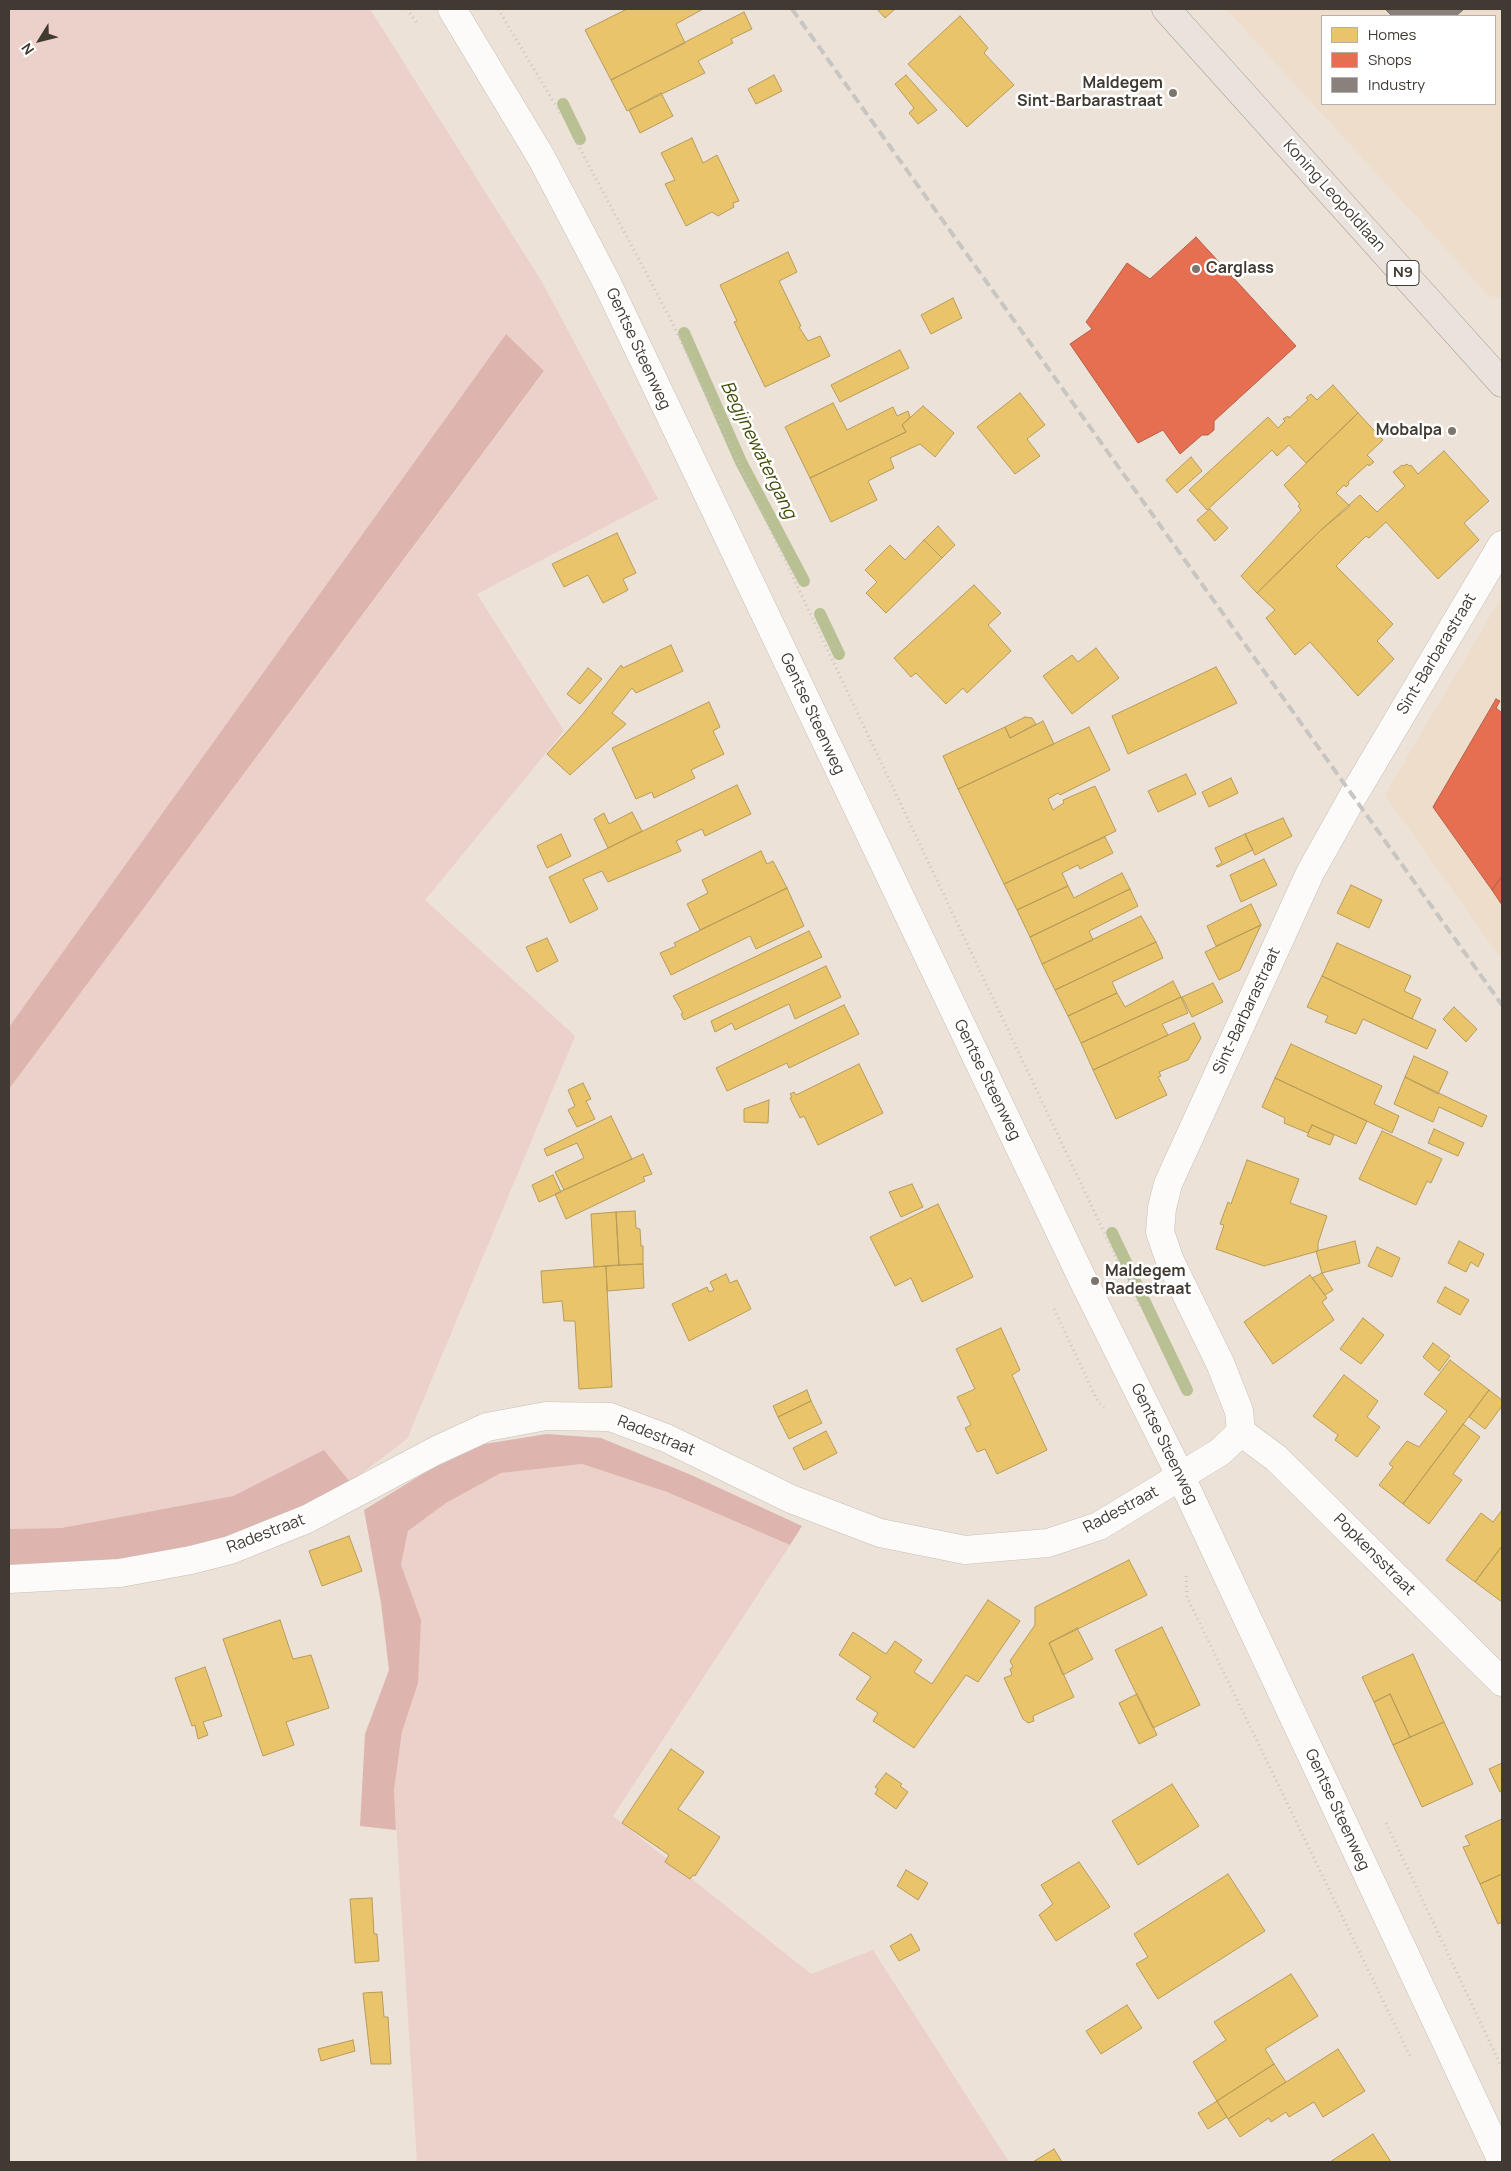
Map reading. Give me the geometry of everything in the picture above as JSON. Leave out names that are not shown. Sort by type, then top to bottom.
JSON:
[{"type":"main road","name":"Koning Leopoldlaan","points":[[1166,9],[1502,384]]},
{"type":"street","name":"Gentse Steenweg","points":[[452,9],[541,157],[606,281],[1082,1278],[1181,1477],[1502,2161]]},
{"type":"street","name":"Sint-Barbarastraat","points":[[1241,1432],[1239,1411],[1220,1363],[1170,1261],[1160,1232],[1162,1208],[1168,1184],[1310,873],[1353,796],[1502,546]]},
{"type":"street","name":"Radestraat","points":[[9,1579],[120,1573],[191,1560],[230,1550],[307,1519],[435,1451],[487,1427],[546,1416],[610,1418],[666,1438],[791,1499],[880,1533],[966,1550],[1048,1543],[1099,1526],[1181,1477]]},
{"type":"street","points":[[1181,1477],[1220,1452],[1241,1432]]},
{"type":"street","name":"Popkensstraat","points":[[1241,1432],[1276,1458],[1502,1682]]},
{"type":"path","points":[[407,9],[422,31]]},
{"type":"path","points":[[1052,1304],[1098,1402],[1111,1413]]},
{"type":"path","points":[[1185,1569],[1187,1597],[1414,2064]]},
{"type":"shaded area","points":[[9,9],[370,9],[542,282],[658,499],[477,594],[564,731],[425,900],[575,1036],[407,1439],[350,1482],[323,1451],[233,1496],[61,1528],[9,1529],[9,1089],[544,372],[505,335],[9,1027]]},
{"type":"shaded area","points":[[1226,9],[1502,9],[1502,298],[1489,296]]},
{"type":"shaded area","points":[[506,334],[544,371],[9,1089],[9,1027]]},
{"type":"shaded area","points":[[1502,596],[1502,960],[1385,795]]},
{"type":"shaded area","points":[[547,1434],[601,1438],[689,1474],[802,1526],[790,1545],[667,1492],[582,1464],[501,1473],[446,1503],[408,1531],[401,1565],[421,1620],[418,1683],[402,1732],[394,1790],[396,1830],[360,1826],[365,1734],[389,1670],[381,1603],[364,1510],[429,1470],[484,1444]]},
{"type":"shaded area","points":[[324,1450],[350,1482],[298,1512],[234,1539],[122,1561],[9,1565],[9,1529],[61,1528],[233,1496]]},
{"type":"shaded area","points":[[582,1464],[667,1492],[790,1545],[613,1816],[811,1974],[873,1950],[1009,2162],[417,2162],[394,1790],[402,1732],[418,1683],[401,1565],[408,1531],[446,1503],[501,1473]]},
{"type":"building: Homes","points":[[627,9],[703,9],[676,24],[685,43],[611,80],[585,30]]},
{"type":"building: Homes","points":[[877,9],[895,9],[885,18]]},
{"type":"building: Homes","points":[[744,12],[752,29],[731,39],[733,43],[698,61],[705,73],[627,111],[611,80]]},
{"type":"building: Homes","points":[[960,16],[988,48],[984,53],[1014,85],[967,127],[908,64]]},
{"type":"building: Homes","points":[[774,75],[782,91],[756,104],[748,89]]},
{"type":"building: Homes","points":[[906,75],[937,110],[918,124],[909,113],[914,108],[895,84]]},
{"type":"building: Homes","points":[[661,93],[673,116],[640,133],[629,110]]},
{"type":"building: Homes","points":[[692,138],[703,163],[717,155],[739,201],[733,203],[734,207],[718,216],[712,212],[686,226],[665,184],[675,180],[661,153]]},
{"type":"building: Homes","points":[[788,252],[797,272],[779,281],[801,326],[799,327],[808,341],[820,336],[830,356],[765,387],[734,322],[737,321],[720,285]]},
{"type":"building: Homes","points":[[953,298],[962,318],[931,334],[921,315]]},
{"type":"building: Homes","points":[[900,350],[909,368],[840,402],[831,385]]},
{"type":"building: Homes","points":[[1333,385],[1358,413],[1306,463],[1289,445],[1277,456],[1272,450],[1207,510],[1189,490],[1268,417],[1278,428],[1285,421],[1283,419],[1288,416],[1289,418],[1308,400],[1306,398],[1311,394],[1317,400]]},
{"type":"building: Homes","points":[[1020,393],[1045,425],[1027,439],[1040,456],[1015,474],[977,427]]},
{"type":"building: Homes","points":[[833,403],[847,430],[893,407],[897,416],[908,411],[910,417],[902,425],[906,432],[810,478],[785,427]]},
{"type":"building: Homes","points":[[923,406],[954,433],[935,457],[920,444],[890,458],[894,468],[868,481],[877,500],[831,522],[810,478],[906,432],[902,425]]},
{"type":"building: Homes","points":[[1358,413],[1383,440],[1367,455],[1374,462],[1369,466],[1368,464],[1348,482],[1349,484],[1346,487],[1344,485],[1336,493],[1350,506],[1321,530],[1257,593],[1241,576],[1301,510],[1298,506],[1300,504],[1284,485]]},
{"type":"building: Homes","points":[[1444,451],[1489,501],[1464,523],[1479,540],[1438,579],[1386,522],[1369,538],[1366,536],[1336,566],[1393,624],[1377,641],[1394,659],[1358,696],[1310,642],[1295,655],[1266,618],[1275,610],[1257,593],[1321,530],[1360,495],[1377,512],[1405,486],[1393,472],[1402,465],[1407,464],[1411,465],[1418,474]]},
{"type":"building: Homes","points":[[1191,457],[1202,471],[1177,493],[1166,480]]},
{"type":"building: Homes","points":[[1210,509],[1228,528],[1215,541],[1197,520]]},
{"type":"building: Homes","points":[[938,526],[955,545],[942,558],[924,540]]},
{"type":"building: Homes","points":[[617,533],[636,573],[623,579],[628,590],[603,603],[588,575],[564,587],[552,564]]},
{"type":"building: Homes","points":[[924,540],[942,558],[886,613],[866,593],[877,582],[865,570],[890,545],[905,560]]},
{"type":"building: Homes","points":[[974,585],[1001,613],[988,625],[1011,651],[967,693],[963,688],[946,704],[916,673],[911,677],[894,658]]},
{"type":"building: Homes","points":[[671,645],[683,671],[636,693],[632,688],[612,713],[626,724],[570,775],[547,754],[582,715],[621,665],[623,668]]},
{"type":"building: Homes","points":[[1096,648],[1119,678],[1072,714],[1043,676],[1072,655],[1078,662]]},
{"type":"building: Homes","points":[[1216,667],[1237,703],[1128,754],[1112,716]]},
{"type":"building: Homes","points":[[588,668],[602,679],[580,704],[567,694]]},
{"type":"building: Homes","points":[[709,702],[720,727],[713,731],[724,754],[691,770],[695,778],[654,798],[652,792],[636,799],[612,748]]},
{"type":"building: Homes","points":[[1025,717],[1032,718],[1036,724],[1010,738],[1005,727]]},
{"type":"building: Homes","points":[[1043,721],[1054,744],[958,789],[943,756],[1005,727],[1010,738]]},
{"type":"building: Homes","points":[[1089,727],[1110,770],[1048,799],[1053,810],[1064,803],[1063,800],[1095,786],[1116,831],[1004,884],[958,789]]},
{"type":"building: Homes","points":[[1186,774],[1196,794],[1158,812],[1148,791]]},
{"type":"building: Homes","points":[[1231,778],[1238,793],[1209,807],[1202,792]]},
{"type":"building: Homes","points":[[737,785],[751,814],[705,836],[702,829],[676,841],[681,851],[608,882],[602,871],[583,879],[598,909],[570,923],[549,877]]},
{"type":"building: Homes","points":[[632,812],[642,831],[608,848],[594,819],[604,813],[609,824]]},
{"type":"building: Homes","points":[[1283,818],[1292,836],[1255,855],[1245,834]]},
{"type":"building: Homes","points":[[561,834],[571,856],[547,868],[537,846]]},
{"type":"building: Homes","points":[[1245,834],[1253,850],[1218,867],[1216,866],[1222,863],[1215,848]]},
{"type":"building: Homes","points":[[1105,837],[1113,853],[1080,869],[1078,865],[1062,873],[1068,886],[1017,910],[1004,884]]},
{"type":"building: Homes","points":[[761,851],[767,864],[773,861],[787,888],[700,930],[687,904],[708,893],[702,880]]},
{"type":"building: Homes","points":[[1264,859],[1277,885],[1241,902],[1230,875]]},
{"type":"building: Homes","points":[[1122,873],[1130,889],[1030,937],[1017,910],[1068,886],[1074,898]]},
{"type":"building: Homes","points":[[1351,885],[1382,900],[1369,928],[1337,913]]},
{"type":"building: Homes","points":[[787,888],[804,926],[756,949],[750,936],[671,975],[660,953],[676,946],[674,943]]},
{"type":"building: Homes","points":[[1130,889],[1138,906],[1089,931],[1093,940],[1042,964],[1030,937]]},
{"type":"building: Homes","points":[[1251,904],[1261,925],[1216,946],[1207,926]]},
{"type":"building: Homes","points":[[1141,916],[1156,942],[1055,990],[1042,964]]},
{"type":"building: Homes","points":[[1261,925],[1240,970],[1219,980],[1205,952]]},
{"type":"building: Homes","points":[[809,931],[822,957],[684,1020],[681,1014],[683,1013],[673,996]]},
{"type":"building: Homes","points":[[547,938],[558,961],[537,972],[526,947]]},
{"type":"building: Homes","points":[[1156,942],[1163,958],[1112,982],[1117,993],[1068,1016],[1055,990]]},
{"type":"building: Homes","points":[[1337,943],[1411,976],[1404,991],[1421,999],[1412,1019],[1322,976]]},
{"type":"building: Homes","points":[[826,966],[841,997],[795,1019],[789,1004],[735,1030],[732,1023],[715,1032],[711,1021]]},
{"type":"building: Homes","points":[[1322,976],[1436,1030],[1427,1049],[1363,1019],[1356,1034],[1325,1022],[1328,1016],[1307,1007]]},
{"type":"building: Homes","points":[[1173,981],[1181,997],[1081,1043],[1068,1016],[1117,993],[1125,1007]]},
{"type":"building: Homes","points":[[1213,983],[1223,1002],[1192,1017],[1182,997]]},
{"type":"building: Homes","points":[[1181,997],[1188,1013],[1162,1024],[1168,1035],[1093,1070],[1081,1043]]},
{"type":"building: Homes","points":[[844,1005],[859,1034],[789,1068],[787,1063],[727,1091],[716,1068]]},
{"type":"building: Homes","points":[[1454,1007],[1477,1029],[1466,1042],[1443,1019]]},
{"type":"building: Homes","points":[[1194,1023],[1201,1038],[1188,1060],[1159,1072],[1161,1076],[1158,1077],[1167,1095],[1116,1119],[1093,1070]]},
{"type":"building: Homes","points":[[1291,1044],[1382,1086],[1374,1104],[1399,1116],[1392,1133],[1275,1078]]},
{"type":"building: Homes","points":[[1414,1056],[1448,1072],[1438,1094],[1405,1077]]},
{"type":"building: Homes","points":[[859,1064],[883,1113],[818,1145],[804,1116],[800,1118],[790,1098],[792,1097],[790,1094],[794,1092],[796,1095]]},
{"type":"building: Homes","points":[[1405,1077],[1487,1116],[1482,1127],[1439,1107],[1433,1122],[1394,1104]]},
{"type":"building: Homes","points":[[1275,1078],[1367,1121],[1356,1144],[1312,1125],[1308,1133],[1284,1123],[1285,1118],[1262,1107]]},
{"type":"building: Homes","points":[[583,1083],[591,1099],[586,1101],[595,1119],[577,1127],[568,1110],[575,1106],[568,1090]]},
{"type":"building: Homes","points":[[769,1100],[768,1123],[744,1122],[744,1109]]},
{"type":"building: Homes","points":[[611,1116],[632,1159],[564,1190],[555,1172],[584,1158],[577,1143],[547,1156],[544,1149]]},
{"type":"building: Homes","points":[[1312,1125],[1334,1135],[1330,1145],[1307,1136]]},
{"type":"building: Homes","points":[[1434,1129],[1464,1143],[1458,1156],[1428,1143]]},
{"type":"building: Homes","points":[[1382,1131],[1442,1159],[1431,1183],[1427,1181],[1416,1205],[1359,1179]]},
{"type":"building: Homes","points":[[643,1154],[652,1174],[643,1177],[645,1181],[566,1219],[555,1194]]},
{"type":"building: Homes","points":[[1247,1160],[1299,1179],[1290,1203],[1327,1216],[1318,1243],[1318,1251],[1264,1266],[1216,1249],[1224,1225],[1220,1224],[1228,1202],[1231,1204]]},
{"type":"building: Homes","points":[[553,1175],[561,1192],[539,1202],[532,1185]]},
{"type":"building: Homes","points":[[912,1184],[923,1207],[901,1217],[889,1192]]},
{"type":"building: Homes","points":[[938,1204],[973,1277],[922,1302],[911,1278],[895,1286],[870,1237]]},
{"type":"building: Homes","points":[[635,1211],[636,1228],[640,1229],[641,1246],[643,1246],[643,1264],[619,1265],[616,1212]]},
{"type":"building: Homes","points":[[616,1212],[619,1265],[594,1267],[591,1214]]},
{"type":"building: Homes","points":[[1355,1241],[1360,1263],[1322,1273],[1316,1251]]},
{"type":"building: Homes","points":[[1459,1241],[1484,1254],[1478,1267],[1471,1262],[1466,1272],[1448,1263]]},
{"type":"building: Homes","points":[[1377,1247],[1400,1258],[1392,1277],[1368,1266]]},
{"type":"building: Homes","points":[[643,1264],[644,1288],[607,1291],[606,1266]]},
{"type":"building: Homes","points":[[606,1266],[612,1387],[579,1389],[575,1321],[564,1321],[562,1301],[543,1303],[541,1271]]},
{"type":"building: Homes","points":[[1322,1273],[1333,1290],[1325,1295],[1312,1278]]},
{"type":"building: Homes","points":[[726,1274],[730,1283],[737,1280],[751,1309],[689,1341],[672,1304],[707,1287],[709,1292],[714,1290],[710,1282]]},
{"type":"building: Homes","points":[[1310,1275],[1327,1298],[1322,1302],[1334,1320],[1273,1364],[1244,1322]]},
{"type":"building: Homes","points":[[1445,1287],[1469,1300],[1460,1315],[1437,1302]]},
{"type":"building: Homes","points":[[1363,1318],[1384,1335],[1361,1364],[1340,1349]]},
{"type":"building: Homes","points":[[1001,1328],[1020,1370],[1012,1375],[1047,1450],[997,1474],[985,1449],[977,1452],[965,1428],[971,1425],[957,1397],[975,1389],[956,1349]]},
{"type":"building: Homes","points":[[1433,1343],[1450,1356],[1439,1371],[1423,1357]]},
{"type":"building: Homes","points":[[1450,1360],[1489,1390],[1403,1504],[1379,1485],[1393,1467],[1389,1464],[1407,1441],[1419,1447],[1447,1411],[1424,1394]]},
{"type":"building: Homes","points":[[1344,1375],[1378,1401],[1367,1417],[1380,1427],[1357,1457],[1335,1440],[1338,1435],[1313,1416]]},
{"type":"building: Homes","points":[[807,1390],[811,1401],[778,1417],[773,1406]]},
{"type":"building: Homes","points":[[1489,1390],[1502,1400],[1502,1406],[1485,1429],[1469,1417]]},
{"type":"building: Homes","points":[[811,1401],[822,1423],[789,1439],[778,1417]]},
{"type":"building: Homes","points":[[1463,1424],[1480,1437],[1453,1474],[1462,1480],[1429,1524],[1403,1504]]},
{"type":"building: Homes","points":[[826,1431],[837,1453],[804,1470],[793,1448]]},
{"type":"building: Homes","points":[[1502,1510],[1502,1546],[1475,1582],[1446,1560],[1481,1513],[1493,1522]]},
{"type":"building: Homes","points":[[349,1536],[362,1571],[322,1586],[309,1551]]},
{"type":"building: Homes","points":[[1502,1546],[1502,1602],[1475,1582]]},
{"type":"building: Homes","points":[[1129,1560],[1147,1595],[1049,1643],[1074,1697],[1033,1716],[1034,1721],[1028,1723],[1023,1719],[1004,1678],[1012,1675],[1010,1669],[1013,1667],[1010,1661],[1035,1625],[1035,1607]]},
{"type":"building: Homes","points":[[988,1600],[1020,1621],[978,1682],[966,1675],[914,1748],[873,1721],[878,1713],[856,1699],[871,1677],[839,1655],[853,1632],[886,1654],[895,1641],[922,1660],[914,1672],[932,1684]]},
{"type":"building: Homes","points":[[280,1620],[293,1659],[311,1655],[329,1708],[286,1722],[294,1745],[263,1756],[223,1639]]},
{"type":"building: Homes","points":[[1162,1627],[1200,1705],[1153,1728],[1115,1650]]},
{"type":"building: Homes","points":[[1077,1628],[1093,1659],[1063,1675],[1049,1643]]},
{"type":"building: Homes","points":[[1413,1654],[1444,1722],[1410,1737],[1390,1694],[1374,1702],[1362,1677]]},
{"type":"building: Homes","points":[[205,1667],[222,1716],[203,1722],[208,1735],[198,1739],[195,1725],[192,1726],[175,1678]]},
{"type":"building: Homes","points":[[1137,1694],[1157,1735],[1139,1744],[1119,1703]]},
{"type":"building: Homes","points":[[1390,1694],[1410,1737],[1393,1745],[1374,1702]]},
{"type":"building: Homes","points":[[1444,1722],[1473,1784],[1422,1807],[1393,1745]]},
{"type":"building: Homes","points":[[671,1749],[704,1772],[678,1809],[720,1837],[695,1876],[693,1875],[690,1879],[665,1862],[669,1855],[622,1823]]},
{"type":"building: Homes","points":[[1502,1763],[1502,1791],[1500,1792],[1489,1769]]},
{"type":"building: Homes","points":[[886,1773],[902,1784],[900,1786],[908,1792],[896,1809],[875,1794],[878,1789],[875,1787]]},
{"type":"building: Homes","points":[[1172,1784],[1199,1826],[1138,1865],[1112,1821]]},
{"type":"building: Homes","points":[[1502,1819],[1502,1874],[1480,1884],[1463,1847],[1470,1845],[1465,1836]]},
{"type":"building: Homes","points":[[1079,1862],[1110,1907],[1056,1941],[1039,1915],[1053,1904],[1041,1885]]},
{"type":"building: Homes","points":[[906,1870],[928,1883],[918,1900],[897,1886]]},
{"type":"building: Homes","points":[[1228,1874],[1265,1931],[1158,1999],[1136,1964],[1148,1957],[1134,1934]]},
{"type":"building: Homes","points":[[1502,1874],[1502,1922],[1498,1924],[1480,1884]]},
{"type":"building: Homes","points":[[372,1898],[374,1934],[377,1934],[379,1961],[355,1963],[350,1899]]},
{"type":"building: Homes","points":[[911,1934],[920,1950],[899,1961],[890,1946]]},
{"type":"building: Homes","points":[[1291,1974],[1318,2016],[1265,2049],[1274,2064],[1217,2101],[1193,2062],[1226,2040],[1214,2022]]},
{"type":"building: Homes","points":[[382,1992],[384,2017],[388,2017],[391,2064],[371,2064],[363,1993]]},
{"type":"building: Homes","points":[[1127,2005],[1142,2028],[1101,2054],[1086,2031]]},
{"type":"building: Homes","points":[[353,2040],[355,2051],[321,2061],[318,2049]]},
{"type":"building: Homes","points":[[1338,2049],[1365,2091],[1323,2117],[1314,2102],[1289,2117],[1286,2112],[1271,2122],[1269,2118],[1240,2137],[1228,2119]]},
{"type":"building: Homes","points":[[1274,2064],[1286,2082],[1228,2119],[1217,2101]]},
{"type":"building: Homes","points":[[1217,2101],[1227,2117],[1208,2129],[1198,2113]]},
{"type":"building: Homes","points":[[1373,2134],[1391,2162],[1330,2162]]},
{"type":"building: Homes","points":[[1054,2149],[1062,2162],[1033,2162]]},
{"type":"building: Shops","points":[[1196,237],[1296,346],[1214,421],[1214,430],[1208,435],[1202,435],[1180,454],[1163,430],[1138,443],[1070,344],[1092,329],[1086,322],[1127,263],[1150,279]]},
{"type":"building: Shops","points":[[1496,699],[1500,701],[1496,708],[1502,713],[1502,876],[1492,890],[1433,807]]},
{"type":"building: Shops","points":[[1502,876],[1502,905],[1492,890]]},
{"type":"building: Industry","points":[[1385,9],[1464,9],[1457,15],[1391,15]]},
{"type":"waterway","name":"Begijnewatergang","points":[[563,104],[580,139]]},
{"type":"waterway","name":"Begijnewatergang","points":[[684,333],[741,462],[804,581]]},
{"type":"waterway","name":"Begijnewatergang","points":[[820,614],[839,654]]},
{"type":"waterway","name":"Begijnewatergang","points":[[1112,1233],[1187,1390]]},
{"type":"railway","points":[[792,9],[1502,1005]]},
{"type":"place","name":"Maldegem Sint-Barbarastraat","points":[[1173,93]]},
{"type":"place","name":"Carglass","points":[[1196,269]]},
{"type":"place","name":"Mobalpa","points":[[1452,431]]},
{"type":"place","name":"Maldegem Radestraat","points":[[1095,1281]]}]
